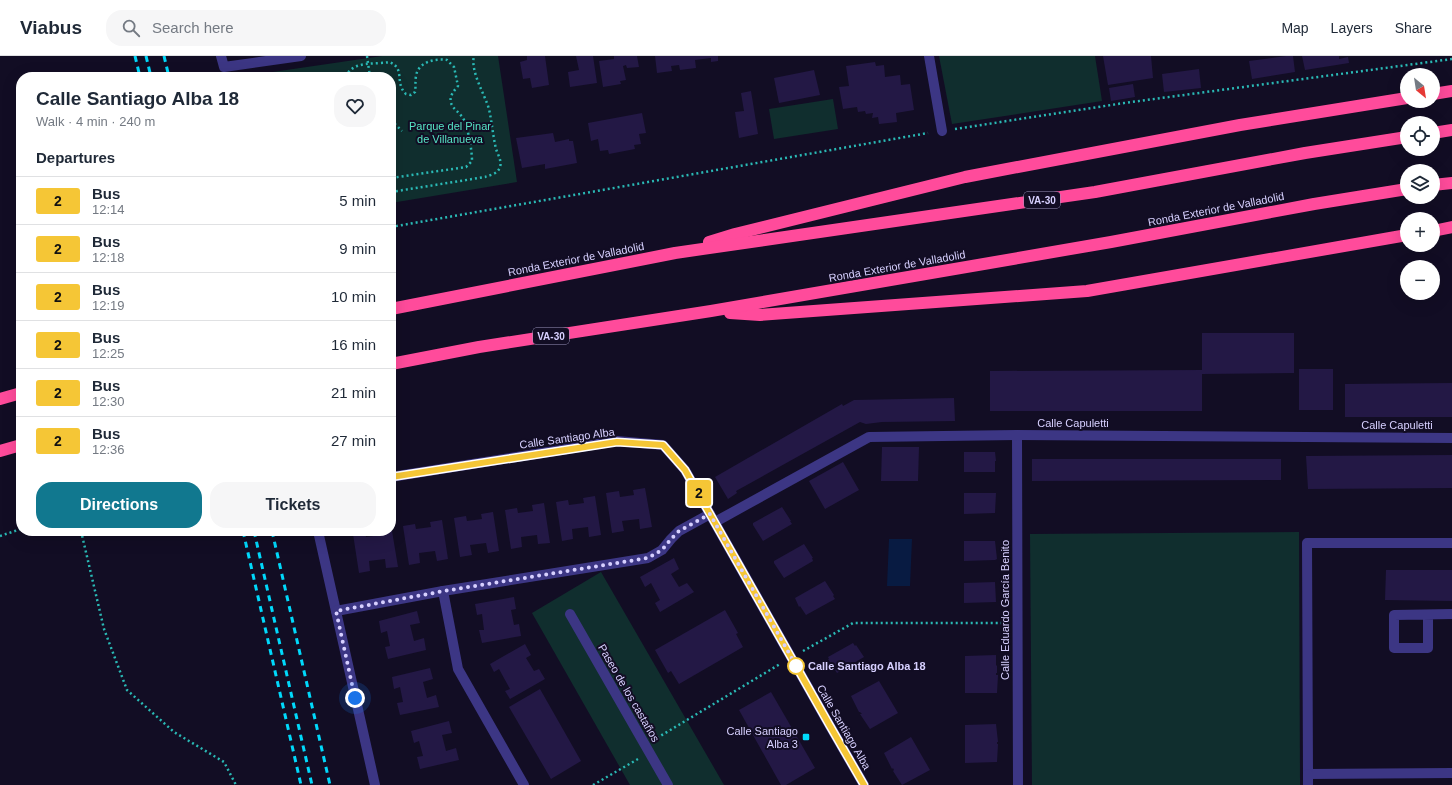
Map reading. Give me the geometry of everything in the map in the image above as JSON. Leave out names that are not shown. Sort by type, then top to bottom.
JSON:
[{"type":"highway","points":[[1440,93],[1452,91]]},
{"type":"highway","points":[[675,253],[735,234],[965,177],[1240,125],[1400,99]]},
{"type":"highway","points":[[1440,132],[1452,130]]},
{"type":"highway","name":"Ronda Exterior de Valladolid","points":[[396,308],[675,253],[1095,192],[1305,153],[1400,138]]},
{"type":"highway","points":[[1440,184],[1452,182]]},
{"type":"highway","name":"Ronda Exterior de Valladolid","points":[[396,363],[479,348],[711,311],[1400,190]]},
{"type":"highway","points":[[1440,230],[1452,227]]},
{"type":"highway","points":[[711,311],[760,315],[1087,291],[1400,236]]},
{"type":"highway","points":[[0,398],[16,394]]},
{"type":"highway","points":[[0,451],[16,446]]},
{"type":"street","points":[[221,56],[224,67],[301,56]]},
{"type":"street","points":[[928,56],[942,131]]},
{"type":"street","name":"Calle Capuletti","points":[[713,518],[869,437],[1017,435],[1452,438]]},
{"type":"street","name":"Calle Eduardo García Benito","points":[[1017,435],[1018,785]]},
{"type":"street","name":"Calle Santiago Alba","points":[[396,476],[617,442],[663,445],[685,470],[864,785]]},
{"type":"street","points":[[336,611],[444,591],[648,558],[662,550],[679,531],[713,518]]},
{"type":"street","points":[[319,536],[375,785]]},
{"type":"street","points":[[1308,785],[1307,543],[1452,543]]},
{"type":"street","points":[[444,591],[458,669],[524,785]]},
{"type":"street","name":"Paseo de los castaños","points":[[570,614],[668,785]]},
{"type":"street","points":[[1428,615],[1428,648],[1394,648],[1394,616],[1452,614]]},
{"type":"street","points":[[1308,774],[1452,773]]},
{"type":"path","points":[[367,56],[369,72]]},
{"type":"path","points":[[396,191],[485,177],[497,172],[500,168],[492,121],[472,60],[474,56]]},
{"type":"path","points":[[396,226],[942,131],[1124,103],[1452,58]]},
{"type":"path","points":[[348,72],[353,68],[368,64],[389,62],[394,64],[399,70],[400,85],[406,94],[411,95],[415,92],[416,77],[418,72],[427,62],[433,59],[447,60],[454,67],[458,86],[451,97],[451,103],[453,108],[462,116],[465,122],[472,161],[466,167],[396,177]]},
{"type":"path","points":[[396,125],[402,131]]},
{"type":"path","points":[[0,536],[16,531]]},
{"type":"path","points":[[82,536],[104,628],[127,690],[174,732],[224,762],[236,785]]},
{"type":"path","points":[[593,785],[791,658],[853,623],[1018,623]]},
{"type":"green space","name":"Parque del Pinar de Villanueva","points":[[382,56],[498,56],[517,182],[396,202],[396,72],[272,72]]},
{"type":"green space","points":[[939,56],[1095,56],[1102,101],[952,124]]},
{"type":"green space","points":[[833,99],[838,129],[774,139],[769,109]]},
{"type":"green space","points":[[1299,532],[1300,785],[1032,785],[1030,534]]},
{"type":"green space","points":[[601,572],[724,785],[630,785],[532,613]]},
{"type":"water","points":[[889,539],[912,539],[910,586],[887,586]]},
{"type":"building","points":[[527,56],[545,56],[549,85],[532,88],[530,78],[523,79],[520,62],[527,60]]},
{"type":"building","points":[[576,56],[593,56],[597,83],[570,87],[568,72],[579,70]]},
{"type":"building","points":[[614,56],[637,56],[639,67],[627,68],[626,65],[623,66],[626,80],[620,81],[621,84],[603,87],[599,61],[614,59]]},
{"type":"building","points":[[655,56],[718,56],[718,61],[711,62],[711,58],[695,60],[696,68],[680,70],[679,65],[671,66],[672,71],[657,73]]},
{"type":"building","points":[[1103,56],[1151,56],[1153,78],[1108,85]]},
{"type":"building","points":[[1293,56],[1295,72],[1252,79],[1249,61]]},
{"type":"building","points":[[1302,56],[1339,56],[1339,59],[1348,57],[1349,63],[1305,70]]},
{"type":"building","points":[[875,62],[876,66],[884,65],[885,77],[900,75],[901,85],[910,84],[914,110],[896,113],[897,122],[879,124],[878,117],[872,118],[873,113],[866,114],[865,111],[858,112],[857,107],[843,109],[839,87],[849,86],[846,66]]},
{"type":"building","points":[[1199,69],[1201,88],[1164,92],[1162,74]]},
{"type":"building","points":[[814,70],[820,95],[779,103],[774,78]]},
{"type":"building","points":[[1133,84],[1135,97],[1111,101],[1109,88]]},
{"type":"building","points":[[751,91],[758,134],[739,138],[735,112],[744,111],[741,93]]},
{"type":"building","points":[[642,113],[646,133],[639,134],[641,144],[634,145],[635,149],[609,154],[608,150],[600,151],[598,139],[591,141],[588,123]]},
{"type":"building","points":[[553,133],[555,142],[569,139],[569,141],[573,141],[577,163],[545,169],[545,164],[522,168],[516,138]]},
{"type":"building","points":[[1202,333],[1294,333],[1294,373],[1202,374],[1202,411],[990,411],[990,371],[1202,370]]},
{"type":"building","points":[[1299,369],[1333,369],[1333,410],[1299,410]]},
{"type":"building","points":[[1452,383],[1452,417],[1345,417],[1345,384]]},
{"type":"building","points":[[954,398],[955,421],[882,422],[866,424],[860,422],[736,491],[737,493],[728,499],[715,477],[842,404],[843,406],[854,400]]},
{"type":"building","points":[[882,447],[919,447],[918,481],[881,481]]},
{"type":"building","points":[[964,452],[995,452],[995,472],[964,472]]},
{"type":"building","points":[[1452,455],[1452,488],[1308,489],[1306,456]]},
{"type":"building","points":[[1032,459],[1281,459],[1281,480],[1032,481]]},
{"type":"building","points":[[843,462],[859,490],[825,509],[809,481]]},
{"type":"building","points":[[645,488],[652,527],[640,529],[639,519],[622,521],[624,531],[612,533],[606,493],[619,491],[620,497],[634,495],[633,490]]},
{"type":"building","points":[[964,493],[996,493],[995,513],[964,514]]},
{"type":"building","points":[[595,496],[601,535],[589,537],[588,527],[572,529],[573,539],[562,541],[556,502],[568,500],[569,505],[584,503],[583,498]]},
{"type":"building","points":[[544,503],[550,543],[538,544],[537,535],[521,537],[522,547],[511,549],[505,510],[517,508],[518,513],[533,511],[532,505]]},
{"type":"building","points":[[782,507],[792,524],[763,541],[753,523]]},
{"type":"building","points":[[493,512],[499,551],[488,553],[486,543],[470,545],[472,555],[460,557],[454,518],[466,516],[467,521],[482,519],[481,514]]},
{"type":"building","points":[[442,520],[448,559],[437,561],[435,551],[419,553],[420,563],[409,565],[403,526],[415,524],[416,529],[431,527],[430,522]]},
{"type":"building","points":[[353,536],[393,536],[398,567],[386,568],[385,559],[369,561],[370,571],[359,573]]},
{"type":"building","points":[[964,541],[995,541],[997,559],[964,561]]},
{"type":"building","points":[[804,544],[813,558],[813,561],[784,578],[774,561]]},
{"type":"building","points":[[674,558],[679,569],[671,574],[679,587],[687,583],[694,592],[660,612],[655,603],[660,600],[651,583],[645,587],[640,577]]},
{"type":"building","points":[[1386,570],[1452,570],[1452,601],[1385,600]]},
{"type":"building","points":[[825,581],[835,599],[806,615],[800,606],[799,607],[795,598]]},
{"type":"building","points":[[995,582],[996,602],[964,603],[964,583]]},
{"type":"building","points":[[514,597],[516,609],[511,610],[514,625],[519,624],[521,636],[482,643],[479,630],[484,630],[482,614],[477,615],[475,604]]},
{"type":"building","points":[[725,610],[738,633],[736,634],[743,647],[679,684],[671,671],[668,673],[655,650]]},
{"type":"building","points":[[417,611],[420,623],[410,625],[414,641],[424,638],[426,650],[388,659],[385,647],[390,646],[387,631],[381,633],[379,621]]},
{"type":"building","points":[[853,643],[864,657],[837,673],[828,657]]},
{"type":"building","points":[[525,644],[531,655],[526,658],[534,671],[539,669],[545,679],[510,699],[505,691],[510,689],[499,669],[494,672],[490,664]]},
{"type":"building","points":[[996,655],[996,675],[998,675],[997,693],[965,693],[965,656]]},
{"type":"building","points":[[430,668],[433,679],[423,682],[427,698],[436,695],[439,707],[400,715],[397,703],[403,702],[400,687],[394,689],[392,677]]},
{"type":"building","points":[[879,681],[898,713],[870,729],[851,696]]},
{"type":"building","points":[[540,689],[581,761],[551,779],[509,707]]},
{"type":"building","points":[[771,692],[815,768],[786,785],[781,785],[739,710]]},
{"type":"building","points":[[449,721],[452,733],[442,735],[446,751],[456,748],[459,760],[420,769],[417,757],[423,756],[419,741],[414,743],[411,731]]},
{"type":"building","points":[[996,724],[998,742],[997,762],[965,763],[965,725]]},
{"type":"building","points":[[911,737],[930,770],[902,785],[884,753]]},
{"type":"railway","points":[[135,56],[139,72]]},
{"type":"railway","points":[[146,56],[150,72]]},
{"type":"railway","points":[[164,56],[168,72]]},
{"type":"railway","points":[[244,536],[301,785]]},
{"type":"railway","points":[[255,536],[312,785]]},
{"type":"railway","points":[[273,536],[330,785]]},
{"type":"bus line","name":"2","points":[[396,476],[617,442],[663,445],[685,470],[864,785]]},
{"type":"place","name":"Calle Santiago Alba 18","points":[[796,666]]},
{"type":"place","name":"Calle Santiago Alba 3","points":[[806,737]]},
{"type":"route","points":[[355,698],[336,611],[444,591],[648,558],[662,550],[679,531],[710,514],[798,669],[796,666]]}]
